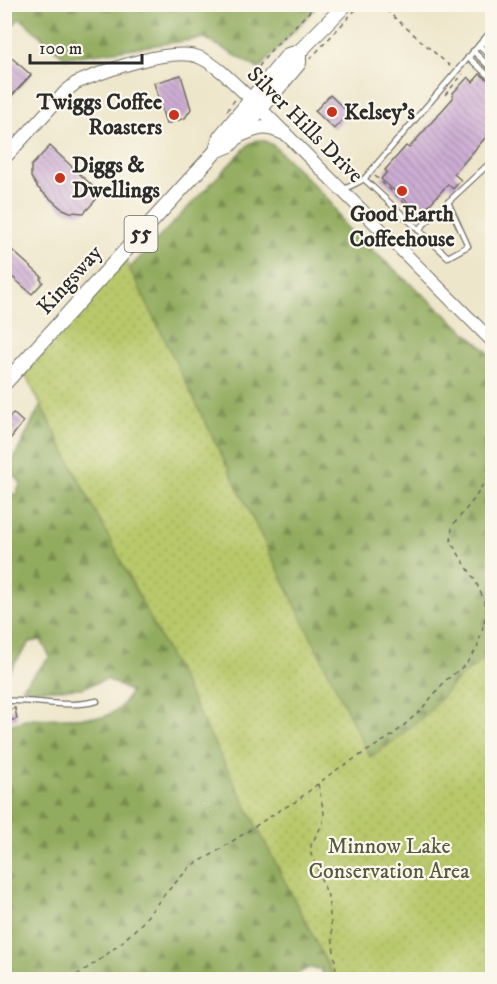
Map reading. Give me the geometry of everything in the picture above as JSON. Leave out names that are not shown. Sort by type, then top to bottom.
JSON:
[{"type":"main road","name":"Kingsway","points":[[216,152],[220,137],[288,55],[299,52],[340,8]]},
{"type":"main road","name":"Kingsway","points":[[4,384],[216,152],[230,145],[238,136],[251,99]]},
{"type":"main road","points":[[238,136],[266,127],[272,127],[284,133]]},
{"type":"street","name":"Silver Hills Drive","points":[[4,159],[76,83],[164,54],[180,53],[200,57],[222,72],[251,99],[492,340]]},
{"type":"lane","points":[[491,33],[492,41]]},
{"type":"lane","points":[[342,192],[350,185],[364,179],[491,33]]},
{"type":"lane","points":[[481,43],[492,50]]},
{"type":"lane","points":[[481,43],[492,58]]},
{"type":"lane","points":[[473,51],[492,69]]},
{"type":"lane","points":[[468,57],[492,79]]},
{"type":"lane","points":[[418,230],[492,161]]},
{"type":"lane","points":[[364,179],[448,257],[468,246],[448,202]]},
{"type":"lane","points":[[4,701],[22,700],[74,705],[97,701]]},
{"type":"lane","points":[[302,980],[308,980]]},
{"type":"path","points":[[224,116],[251,99],[272,49],[317,4]]},
{"type":"path","points":[[379,4],[461,76]]},
{"type":"path","points":[[375,176],[420,217]]},
{"type":"path","points":[[69,980],[122,942],[142,923],[191,866],[295,802],[333,772],[393,735],[420,711],[446,680],[465,665],[477,649],[486,610],[476,580],[454,550],[451,535],[454,521],[475,498],[486,479],[492,475]]},
{"type":"path","points":[[486,610],[492,608]]},
{"type":"path","points":[[492,767],[489,786],[492,824]]},
{"type":"path","points":[[318,784],[324,813],[323,824],[311,845],[311,854],[328,896],[337,980]]},
{"type":"green space","points":[[5,4],[318,5],[259,69],[205,38],[65,58],[20,18],[5,33]]},
{"type":"green space","points":[[257,140],[273,145],[329,200],[345,226],[487,351],[492,359],[492,979],[322,979],[322,969],[308,968],[287,980],[5,979],[5,726],[29,719],[104,717],[119,709],[131,692],[107,679],[82,688],[27,690],[22,687],[50,657],[41,640],[30,642],[5,677],[5,495],[16,494],[21,483],[9,469],[43,400],[121,277],[249,144]]},
{"type":"green space","name":"Minnow Lake Conservation Area","points":[[123,255],[370,757],[397,739],[430,711],[454,683],[492,652],[492,979],[335,979],[21,366]]},
{"type":"building","points":[[4,51],[31,75],[4,104]]},
{"type":"building","points":[[480,74],[492,83],[492,130],[454,174],[461,180],[453,189],[448,184],[421,214],[381,179],[387,172],[385,170],[406,146],[409,148],[453,98],[453,93],[468,77],[473,82]]},
{"type":"building","points":[[181,75],[191,109],[185,118],[166,124],[154,83]]},
{"type":"building","name":"Kelsey's","points":[[330,95],[349,113],[334,129],[315,111]]},
{"type":"building","points":[[50,146],[101,194],[84,213],[70,212],[61,208],[38,188],[31,177],[31,166]]},
{"type":"building","points":[[4,243],[42,277],[40,279],[43,282],[32,294],[4,270]]},
{"type":"building","points":[[13,413],[23,422],[4,447],[4,423]]},
{"type":"building","points":[[15,708],[17,719],[4,722],[4,711]]},
{"type":"place","name":"Kelsey's","points":[[332,112]]},
{"type":"place","name":"Twiggs Coffee Roasters","points":[[174,115]]},
{"type":"place","name":"Diggs & Dwellings","points":[[60,178]]},
{"type":"place","name":"Good Earth Coffeehouse","points":[[402,191]]}]
